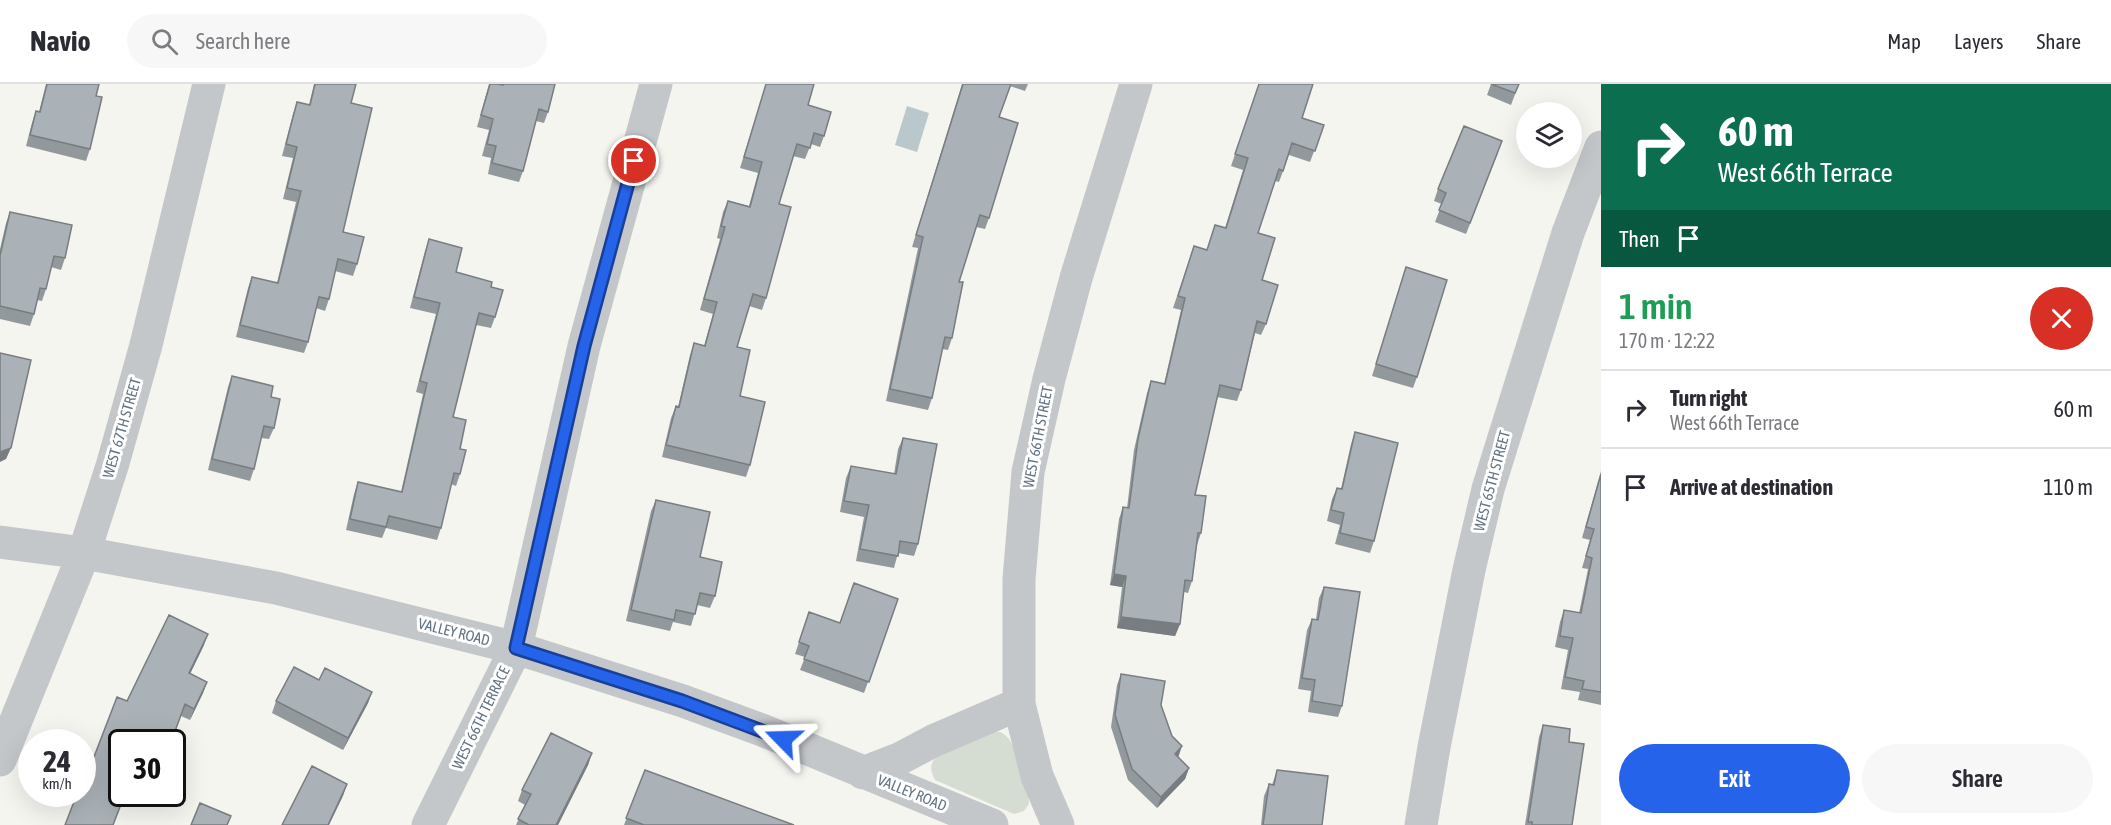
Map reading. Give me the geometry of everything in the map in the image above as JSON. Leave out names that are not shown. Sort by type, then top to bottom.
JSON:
[{"type":"street","name":"WEST 67TH STREET","points":[[0,760],[84,553],[113,463],[146,345],[209,84]]},
{"type":"street","name":"WEST 66TH TERRACE","points":[[428,825],[516,648],[584,346],[656,84]]},
{"type":"street","name":"WEST 66TH STREET","points":[[1058,825],[1037,776],[1019,704],[1019,579],[1028,472],[1049,379],[1076,278],[1136,84]]},
{"type":"street","name":"WEST 65TH STREET","points":[[1421,825],[1469,570],[1488,489],[1564,244],[1601,147]]},
{"type":"street","name":"VALLEY ROAD","points":[[0,542],[84,553],[276,588],[516,648],[693,704],[992,825]]},
{"type":"street","points":[[863,773],[1019,704]]},
{"type":"shaded area","points":[[907,106],[929,113],[917,152],[895,145]]},
{"type":"shaded area","points":[[991,731],[1004,734],[1015,750],[1029,804],[1024,811],[1014,814],[935,780],[933,776],[932,764],[937,756]]},
{"type":"building","points":[[47,84],[99,84],[96,96],[102,97],[90,149],[30,135],[36,111],[40,112]]},
{"type":"building","points":[[315,84],[356,84],[351,103],[372,108],[343,232],[364,237],[357,264],[338,259],[329,299],[319,297],[308,342],[240,325],[252,277],[278,283],[301,191],[287,188],[297,147],[286,144],[297,102],[310,105]]},
{"type":"building","points":[[490,84],[555,84],[548,112],[539,109],[523,171],[492,163],[496,146],[487,144],[493,119],[481,115]]},
{"type":"building","points":[[766,84],[814,84],[808,105],[831,112],[824,136],[814,133],[810,148],[797,144],[779,204],[791,207],[766,298],[753,294],[737,347],[750,350],[740,396],[765,402],[750,465],[666,445],[676,406],[679,407],[694,343],[705,346],[717,302],[704,299],[725,227],[721,226],[728,201],[750,207],[762,162],[744,157]]},
{"type":"building","points":[[963,84],[1011,84],[999,117],[1018,123],[989,218],[980,215],[959,282],[963,282],[952,338],[945,337],[932,398],[890,389],[923,237],[916,235]]},
{"type":"building","points":[[1259,84],[1313,84],[1302,118],[1324,125],[1315,151],[1292,143],[1283,171],[1279,169],[1258,233],[1275,238],[1262,280],[1278,285],[1266,324],[1257,321],[1241,390],[1220,385],[1195,495],[1206,496],[1201,533],[1198,533],[1192,581],[1185,580],[1180,624],[1121,617],[1126,576],[1114,574],[1123,507],[1129,508],[1138,439],[1151,381],[1165,384],[1185,298],[1178,296],[1194,246],[1207,250],[1215,225],[1226,228],[1248,158],[1235,154]]},
{"type":"building","points":[[1491,84],[1519,84],[1515,93]]},
{"type":"building","points":[[1464,126],[1502,141],[1470,223],[1439,210],[1446,193],[1438,189]]},
{"type":"building","points":[[10,212],[72,225],[65,258],[54,256],[46,289],[40,288],[34,314],[0,306],[0,256]]},
{"type":"building","points":[[429,239],[462,248],[456,272],[492,282],[491,287],[503,290],[495,317],[479,313],[453,417],[466,420],[460,449],[466,450],[460,474],[454,473],[441,528],[389,516],[386,527],[350,519],[358,482],[402,492],[427,383],[420,381],[440,303],[414,297]]},
{"type":"building","points":[[1406,267],[1447,280],[1417,377],[1376,364]]},
{"type":"building","points":[[0,353],[31,360],[11,448],[0,452]]},
{"type":"building","points":[[232,376],[273,386],[271,397],[280,399],[274,428],[264,426],[254,469],[212,459]]},
{"type":"building","points":[[1355,432],[1398,443],[1374,541],[1340,533],[1344,513],[1331,510],[1337,488],[1342,489]]},
{"type":"building","points":[[903,438],[937,444],[918,544],[900,541],[898,556],[860,549],[869,505],[844,501],[851,466],[896,474]]},
{"type":"building","points":[[1601,474],[1601,692],[1582,689],[1584,681],[1565,677],[1573,638],[1560,636],[1564,610],[1581,613],[1592,558],[1586,556],[1594,529],[1586,527]]},
{"type":"building","points":[[656,500],[710,512],[700,557],[722,562],[715,596],[700,593],[695,614],[676,610],[674,620],[631,610]]},
{"type":"building","points":[[854,583],[898,599],[869,682],[804,659],[809,646],[799,642],[809,612],[840,623]]},
{"type":"building","points":[[1324,587],[1360,592],[1342,706],[1312,701],[1315,680],[1302,678],[1312,619],[1318,620]]},
{"type":"building","points":[[169,615],[208,634],[189,673],[207,682],[194,709],[185,704],[176,729],[108,729],[108,807],[120,807],[113,825],[65,825],[72,807],[96,807],[96,752],[117,697],[127,701]]},
{"type":"building","points":[[294,667],[319,680],[325,668],[372,692],[348,738],[276,701]]},
{"type":"building","points":[[1121,674],[1165,681],[1161,705],[1172,736],[1182,746],[1175,754],[1189,768],[1161,797],[1132,769],[1115,715]]},
{"type":"building","points":[[1543,725],[1570,729],[1569,742],[1584,744],[1572,825],[1532,825],[1532,822],[1528,822]]},
{"type":"building","points":[[551,733],[592,753],[556,825],[529,825],[518,819],[531,794],[522,790]]},
{"type":"building","points":[[312,766],[347,784],[328,825],[282,825]]},
{"type":"building","points":[[645,770],[794,825],[644,825],[626,818]]},
{"type":"building","points":[[1277,770],[1328,776],[1322,825],[1263,825],[1269,784],[1274,785]]},
{"type":"building","points":[[200,803],[231,816],[227,825],[191,825]]},
{"type":"route","points":[[634,161],[584,346],[516,648],[682,701],[783,739]]}]
